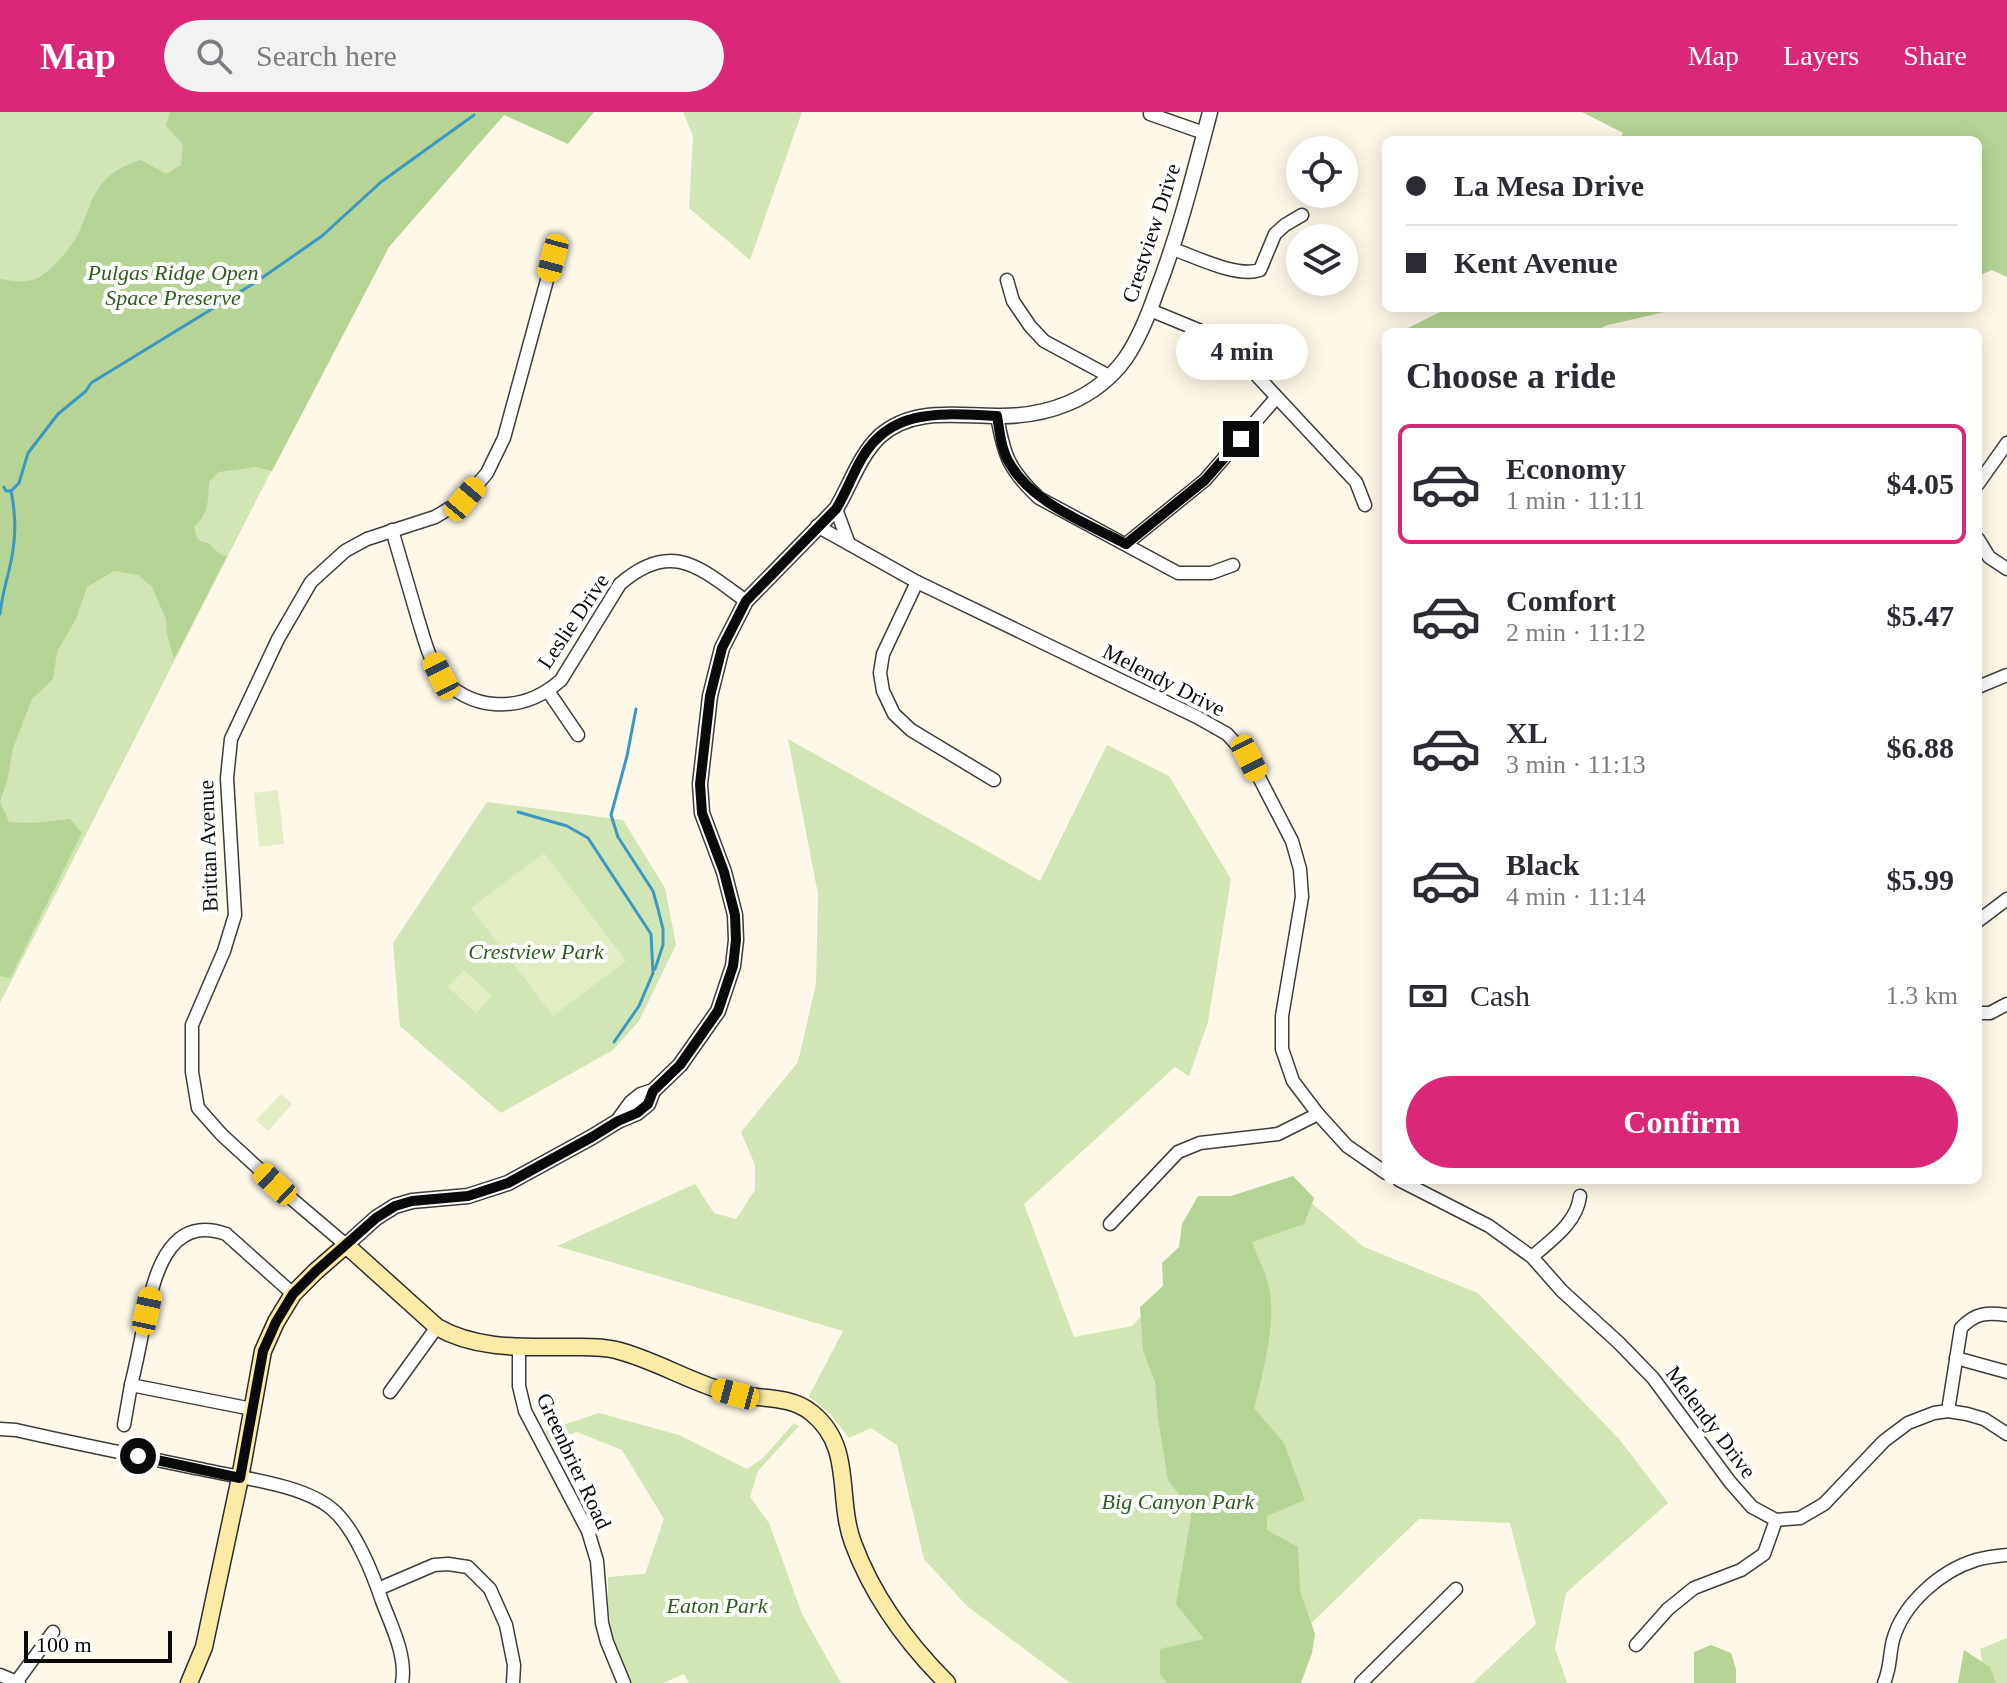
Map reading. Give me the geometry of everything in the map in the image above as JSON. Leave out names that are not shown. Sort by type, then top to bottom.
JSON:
[{"type":"main road","name":"Crestview Drive","points":[[189,1683],[204,1647],[263,1351],[293,1294],[346,1245]]},
{"type":"main road","name":"Brittan Avenue","points":[[346,1245],[437,1327],[453,1336],[492,1345],[614,1349],[707,1387],[783,1400],[811,1412],[836,1443],[848,1526],[867,1576],[900,1630],[947,1683]]},
{"type":"street","name":"Crestview Drive","points":[[346,1245],[376,1218],[395,1206],[412,1201],[468,1196],[499,1187],[637,1113],[648,1104],[653,1091],[680,1065],[718,1011],[733,966],[735,915],[724,872],[702,813],[700,784],[710,696],[722,648],[746,601],[836,509],[861,459],[882,434],[897,424],[919,416],[1029,415],[1065,406],[1089,393],[1109,376],[1124,360],[1150,310],[1173,249],[1210,112]]},
{"type":"street","points":[[1150,114],[1204,133]]},
{"type":"street","points":[[1173,249],[1250,274],[1260,270],[1275,234],[1302,215]]},
{"type":"street","name":"Brittan Avenue","points":[[346,1245],[252,1163],[198,1108],[192,1072],[192,1025],[224,951],[235,915],[227,778],[231,739],[278,639],[311,582],[345,551],[367,539],[435,517],[465,499],[487,473],[504,438],[553,258]]},
{"type":"street","points":[[1007,280],[1013,301],[1044,341],[1109,376]]},
{"type":"street","points":[[1150,310],[1201,331],[1232,349],[1356,482],[1365,505]]},
{"type":"street","points":[[1126,544],[1205,480],[1276,398]]},
{"type":"street","points":[[997,416],[1002,448],[1009,463],[1021,481],[1039,498],[1178,573],[1211,573],[1233,565]]},
{"type":"street","points":[[1982,478],[2007,443]]},
{"type":"street","points":[[836,509],[849,544]]},
{"type":"street","name":"Melendy Drive","points":[[817,526],[917,582],[1197,717],[1227,734],[1249,758],[1292,841],[1300,869],[1302,897],[1282,1016],[1282,1049],[1293,1081],[1318,1114],[1347,1146],[1382,1170]]},
{"type":"street","name":"Leslie Drive","points":[[392,530],[428,651],[441,676],[457,692],[484,704],[508,706],[529,700],[548,691],[561,680],[620,584],[648,565],[682,561],[695,566],[746,601]]},
{"type":"street","points":[[1982,546],[1989,557],[2007,569]]},
{"type":"street","points":[[917,582],[883,654],[880,673],[883,691],[894,714],[911,730],[994,780]]},
{"type":"street","points":[[1982,685],[2007,675]]},
{"type":"street","points":[[548,691],[578,735]]},
{"type":"street","points":[[1982,918],[2007,899]]},
{"type":"street","points":[[1982,1013],[1990,1013],[2007,1004]]},
{"type":"street","points":[[1110,1224],[1178,1152],[1200,1143],[1278,1134],[1318,1114]]},
{"type":"street","name":"Melendy Drive","points":[[1407,1184],[1489,1226],[1532,1257],[1562,1291],[1653,1378],[1752,1507],[1776,1520]]},
{"type":"street","points":[[1532,1257],[1569,1224],[1579,1206],[1580,1196]]},
{"type":"street","points":[[124,1425],[157,1272],[170,1248],[180,1239],[204,1229],[226,1234],[293,1294]]},
{"type":"street","points":[[1948,1411],[1961,1328],[1978,1314],[1991,1312],[2007,1315]]},
{"type":"street","points":[[390,1392],[437,1327]]},
{"type":"street","name":"Greenbrier Road","points":[[519,1347],[519,1386],[525,1411],[588,1531],[597,1561],[602,1623],[624,1683]]},
{"type":"street","points":[[1956,1358],[2007,1372]]},
{"type":"street","points":[[131,1385],[252,1409]]},
{"type":"street","points":[[1636,1645],[1668,1609],[1694,1588],[1741,1570],[1764,1554],[1776,1520],[1800,1518],[1824,1504],[1884,1441],[1908,1423],[1948,1411],[1984,1419],[2007,1434]]},
{"type":"street","points":[[0,1429],[240,1478],[309,1495],[333,1510],[350,1530],[378,1589],[399,1647],[402,1683]]},
{"type":"street","points":[[1884,1683],[1890,1668],[1893,1641],[1914,1602],[1953,1569],[1977,1559],[2007,1555]]},
{"type":"street","points":[[378,1589],[434,1565],[468,1567],[490,1589],[506,1625],[514,1665],[513,1683]]},
{"type":"street","points":[[1361,1683],[1456,1589]]},
{"type":"street","points":[[0,1675],[18,1682],[53,1632]]},
{"type":"green space","name":"Pulgas Ridge Open Space Preserve","points":[[0,112],[592,112],[504,113],[387,244],[0,1003]]},
{"type":"green space","name":"Pulgas Ridge Open Space Preserve","points":[[170,112],[594,112],[568,144],[504,115],[389,247],[272,471],[256,467],[219,472],[209,482],[205,512],[194,526],[196,536],[221,555],[227,556],[174,659],[166,619],[152,587],[138,575],[114,571],[87,587],[76,619],[57,652],[53,679],[32,699],[13,748],[0,802],[0,279],[18,282],[33,280],[55,264],[76,238],[100,186],[118,170],[141,160],[166,174],[181,165],[183,144],[166,126]]},
{"type":"green space","points":[[683,112],[802,112],[750,260],[689,208],[693,136]]},
{"type":"green space","points":[[1582,112],[2007,112],[2007,277],[1992,270],[1982,274],[1982,136],[1622,136],[1623,133]]},
{"type":"green space","points":[[1440,312],[1665,312],[1601,328],[1408,328]]},
{"type":"green space","name":"Big Canyon Park","points":[[788,739],[1040,881],[1107,745],[1169,776],[1231,879],[1208,1022],[1189,1076],[1175,1067],[1024,1204],[1074,1337],[1132,1326],[1206,1247],[1296,1190],[1364,1247],[1478,1293],[1620,1440],[1668,1503],[1566,1593],[1555,1648],[1567,1683],[1473,1683],[1536,1624],[1510,1523],[1419,1519],[1300,1634],[1291,1683],[1070,1683],[967,1606],[924,1559],[897,1445],[871,1428],[849,1438],[831,1415],[809,1396],[843,1331],[557,1246],[695,1184],[714,1213],[736,1219],[755,1190],[755,1165],[741,1132],[798,1062],[816,984],[818,894]]},
{"type":"green space","points":[[278,790],[284,844],[259,847],[254,793]]},
{"type":"green space","points":[[0,802],[9,822],[70,819],[82,833],[10,978],[0,976]]},
{"type":"green space","name":"Crestview Park","points":[[487,802],[623,820],[665,888],[676,945],[639,1021],[613,1050],[501,1113],[400,1026],[393,943]]},
{"type":"green space","points":[[544,853],[626,961],[553,1016],[471,908]]},
{"type":"green space","points":[[464,970],[492,996],[476,1013],[448,987]]},
{"type":"green space","points":[[281,1094],[292,1104],[268,1131],[256,1120]]},
{"type":"green space","points":[[1293,1176],[1314,1198],[1304,1224],[1252,1242],[1271,1297],[1268,1346],[1254,1408],[1284,1443],[1305,1500],[1267,1516],[1267,1530],[1298,1547],[1300,1591],[1315,1634],[1312,1653],[1301,1683],[1167,1683],[1160,1674],[1160,1649],[1204,1639],[1176,1604],[1192,1511],[1168,1480],[1155,1382],[1143,1350],[1140,1307],[1163,1286],[1162,1263],[1179,1247],[1182,1224],[1198,1196],[1231,1196]]},
{"type":"green space","name":"Eaton Park","points":[[599,1413],[679,1435],[747,1469],[763,1458],[794,1423],[799,1426],[758,1471],[750,1497],[769,1523],[802,1614],[841,1683],[689,1683],[684,1674],[663,1683],[631,1683],[612,1635],[608,1577],[645,1574],[664,1519],[622,1450],[577,1432],[550,1441],[545,1431]]},
{"type":"green space","points":[[2007,1638],[2007,1683],[1986,1683],[1980,1649]]},
{"type":"green space","points":[[1711,1645],[1731,1653],[1736,1683],[1694,1683],[1694,1652]]},
{"type":"green space","points":[[1964,1650],[1990,1667],[1996,1683],[1958,1683]]},
{"type":"waterway","points":[[11,491],[19,483],[28,453],[58,414],[86,391],[91,383],[256,282],[322,236],[381,182],[474,115]]},
{"type":"waterway","points":[[0,614],[15,535],[11,491],[6,491],[4,487]]},
{"type":"waterway","points":[[636,709],[611,815],[618,837],[653,891],[663,929],[663,945],[655,969]]},
{"type":"waterway","points":[[518,812],[567,826],[588,838],[651,934],[653,973],[639,1006],[614,1042]]},
{"type":"route","points":[[138,1456],[240,1478],[263,1351],[293,1294],[316,1271],[376,1218],[395,1206],[489,1191],[637,1113],[648,1104],[653,1091],[680,1065],[718,1011],[733,966],[736,940],[735,915],[724,872],[702,813],[700,784],[710,696],[722,648],[746,601],[836,509],[861,459],[882,434],[897,424],[919,416],[997,416],[1002,448],[1021,481],[1039,498],[1126,544],[1205,480],[1241,439]]}]
